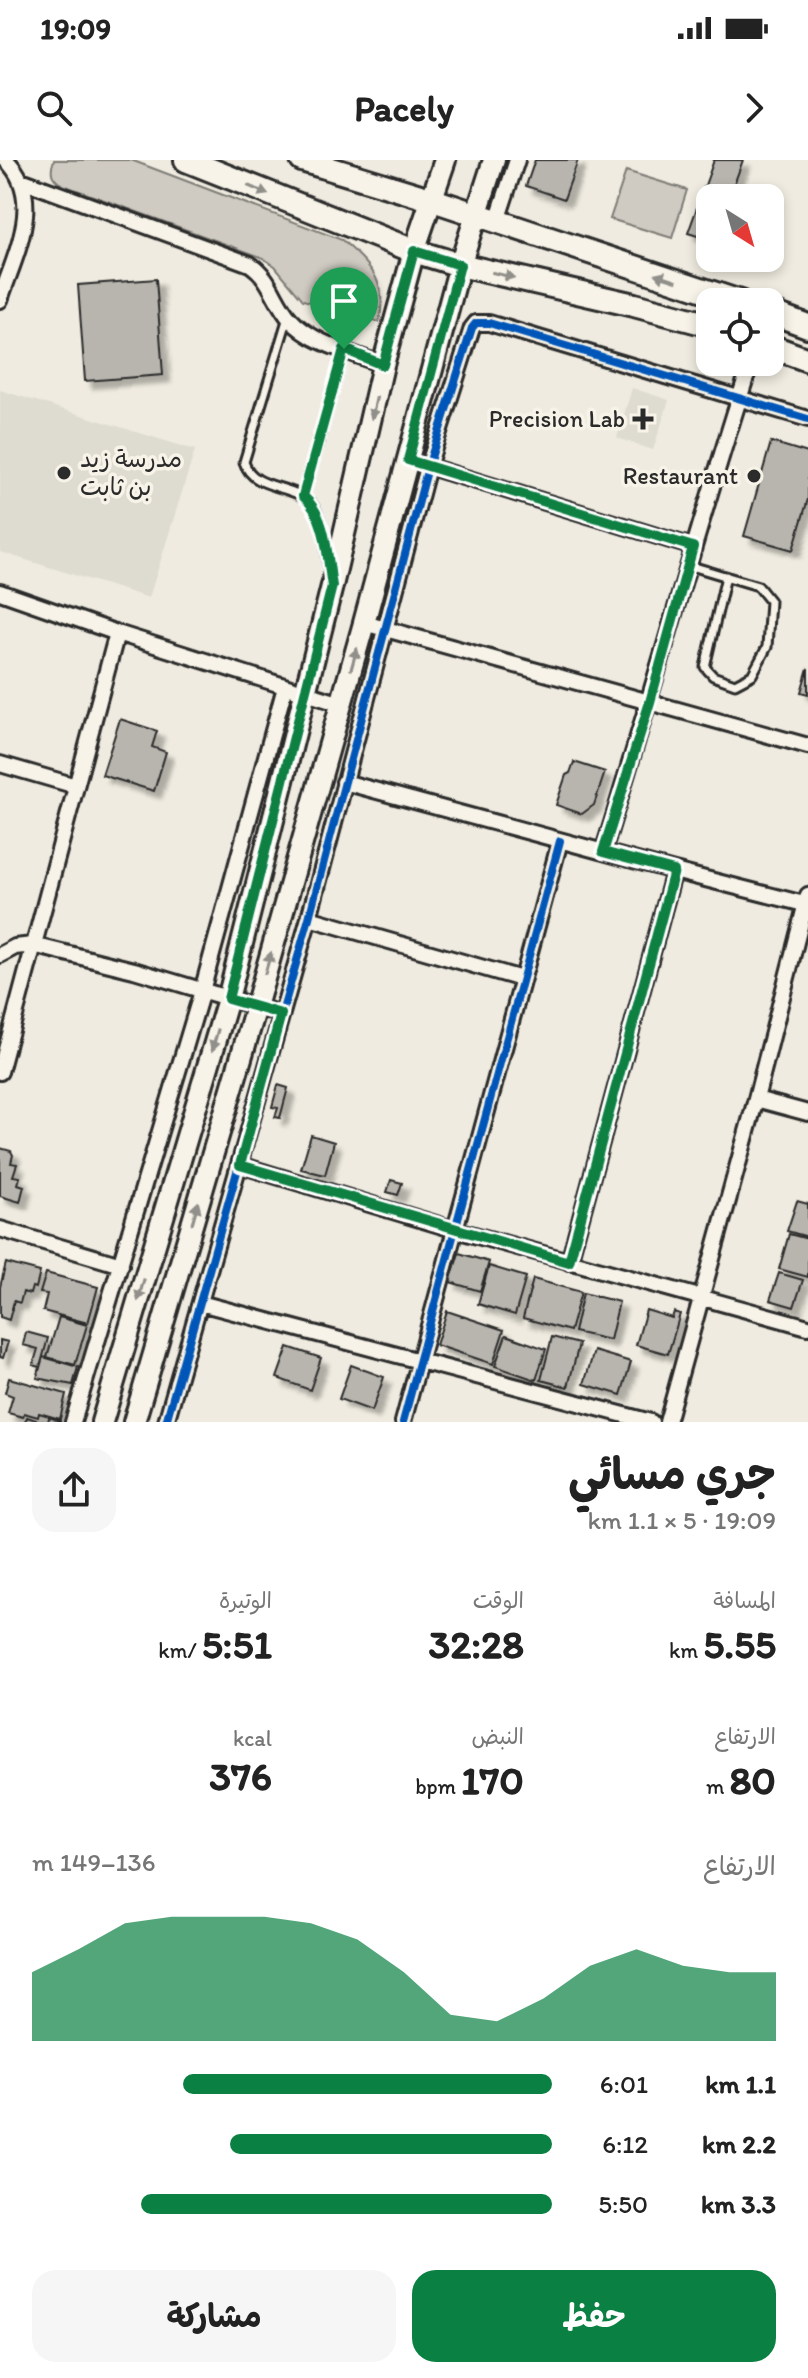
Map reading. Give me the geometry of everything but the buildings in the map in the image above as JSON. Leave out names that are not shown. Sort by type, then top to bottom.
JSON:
[{"type":"main road","points":[[186,160],[414,251],[460,265],[696,321]]},
{"type":"main road","points":[[302,160],[698,288]]},
{"type":"main road","points":[[784,317],[808,326]]},
{"type":"main road","points":[[784,351],[808,360]]},
{"type":"street","points":[[0,300],[26,217],[26,198],[21,180],[6,160]]},
{"type":"street","points":[[102,1422],[228,999],[306,693],[383,365],[414,251],[445,160]]},
{"type":"street","points":[[487,218],[494,160]]},
{"type":"street","points":[[134,1422],[256,1007],[460,265],[517,160]]},
{"type":"street","points":[[21,180],[250,264],[270,284],[288,317],[311,336],[383,365]]},
{"type":"street","points":[[166,1422],[309,918],[428,467],[468,335],[476,323],[482,322],[808,419]]},
{"type":"street","points":[[603,852],[746,376]]},
{"type":"street","points":[[408,460],[693,547]]},
{"type":"street","points":[[0,592],[117,633],[341,704]]},
{"type":"street","points":[[364,623],[808,746]]},
{"type":"street","points":[[0,1072],[117,633]]},
{"type":"street","points":[[73,1422],[202,991],[285,687]]},
{"type":"street","points":[[0,764],[76,786]]},
{"type":"street","points":[[344,782],[674,871],[807,901],[802,952],[756,1099],[667,1422]]},
{"type":"street","points":[[403,1422],[560,841]]},
{"type":"street","points":[[569,1262],[674,871]]},
{"type":"street","points":[[309,918],[522,979]]},
{"type":"street","points":[[0,955],[15,947],[33,945],[281,1014]]},
{"type":"street","points":[[756,1099],[808,1113]]},
{"type":"street","points":[[240,1165],[456,1230],[808,1327]]},
{"type":"street","points":[[0,1229],[121,1265]]},
{"type":"street","points":[[200,1303],[651,1422]]},
{"type":"lane","points":[[288,317],[244,462],[249,473],[260,481],[303,496],[313,505],[320,520],[332,586]]},
{"type":"lane","points":[[303,496],[344,349]]},
{"type":"lane","points":[[687,565],[726,576],[758,586],[770,601],[767,647],[752,675],[735,684],[713,676],[705,667],[726,576]]},
{"type":"shaded area","points":[[54,160],[131,160],[342,240],[375,275],[381,296],[379,322],[303,300],[275,266],[261,257],[63,185],[52,175]]},
{"type":"shaded area","points":[[626,171],[687,190],[672,238],[610,219]]},
{"type":"shaded area","name":"Precision Lab","points":[[632,388],[669,400],[653,450],[617,438]]},
{"type":"shaded area","points":[[0,390],[195,450],[149,598],[0,552]]},
{"type":"cycle path","points":[[166,1422],[309,918],[428,467],[472,328],[476,323],[489,323],[808,419]]},
{"type":"cycle path","points":[[403,1422],[560,841]]},
{"type":"place","name":"Precision Lab","points":[[643,419]]},
{"type":"place","name":"مدرسة زيد بن ثابت","points":[[64,473]]},
{"type":"place","name":"Restaurant","points":[[754,476]]},
{"type":"route","points":[[414,251],[460,265],[408,460],[693,547],[650,702],[603,852],[674,871],[569,1262],[240,1165],[281,1014],[228,999],[332,586],[320,520],[313,505],[303,496],[344,349],[383,365],[414,251]]}]
